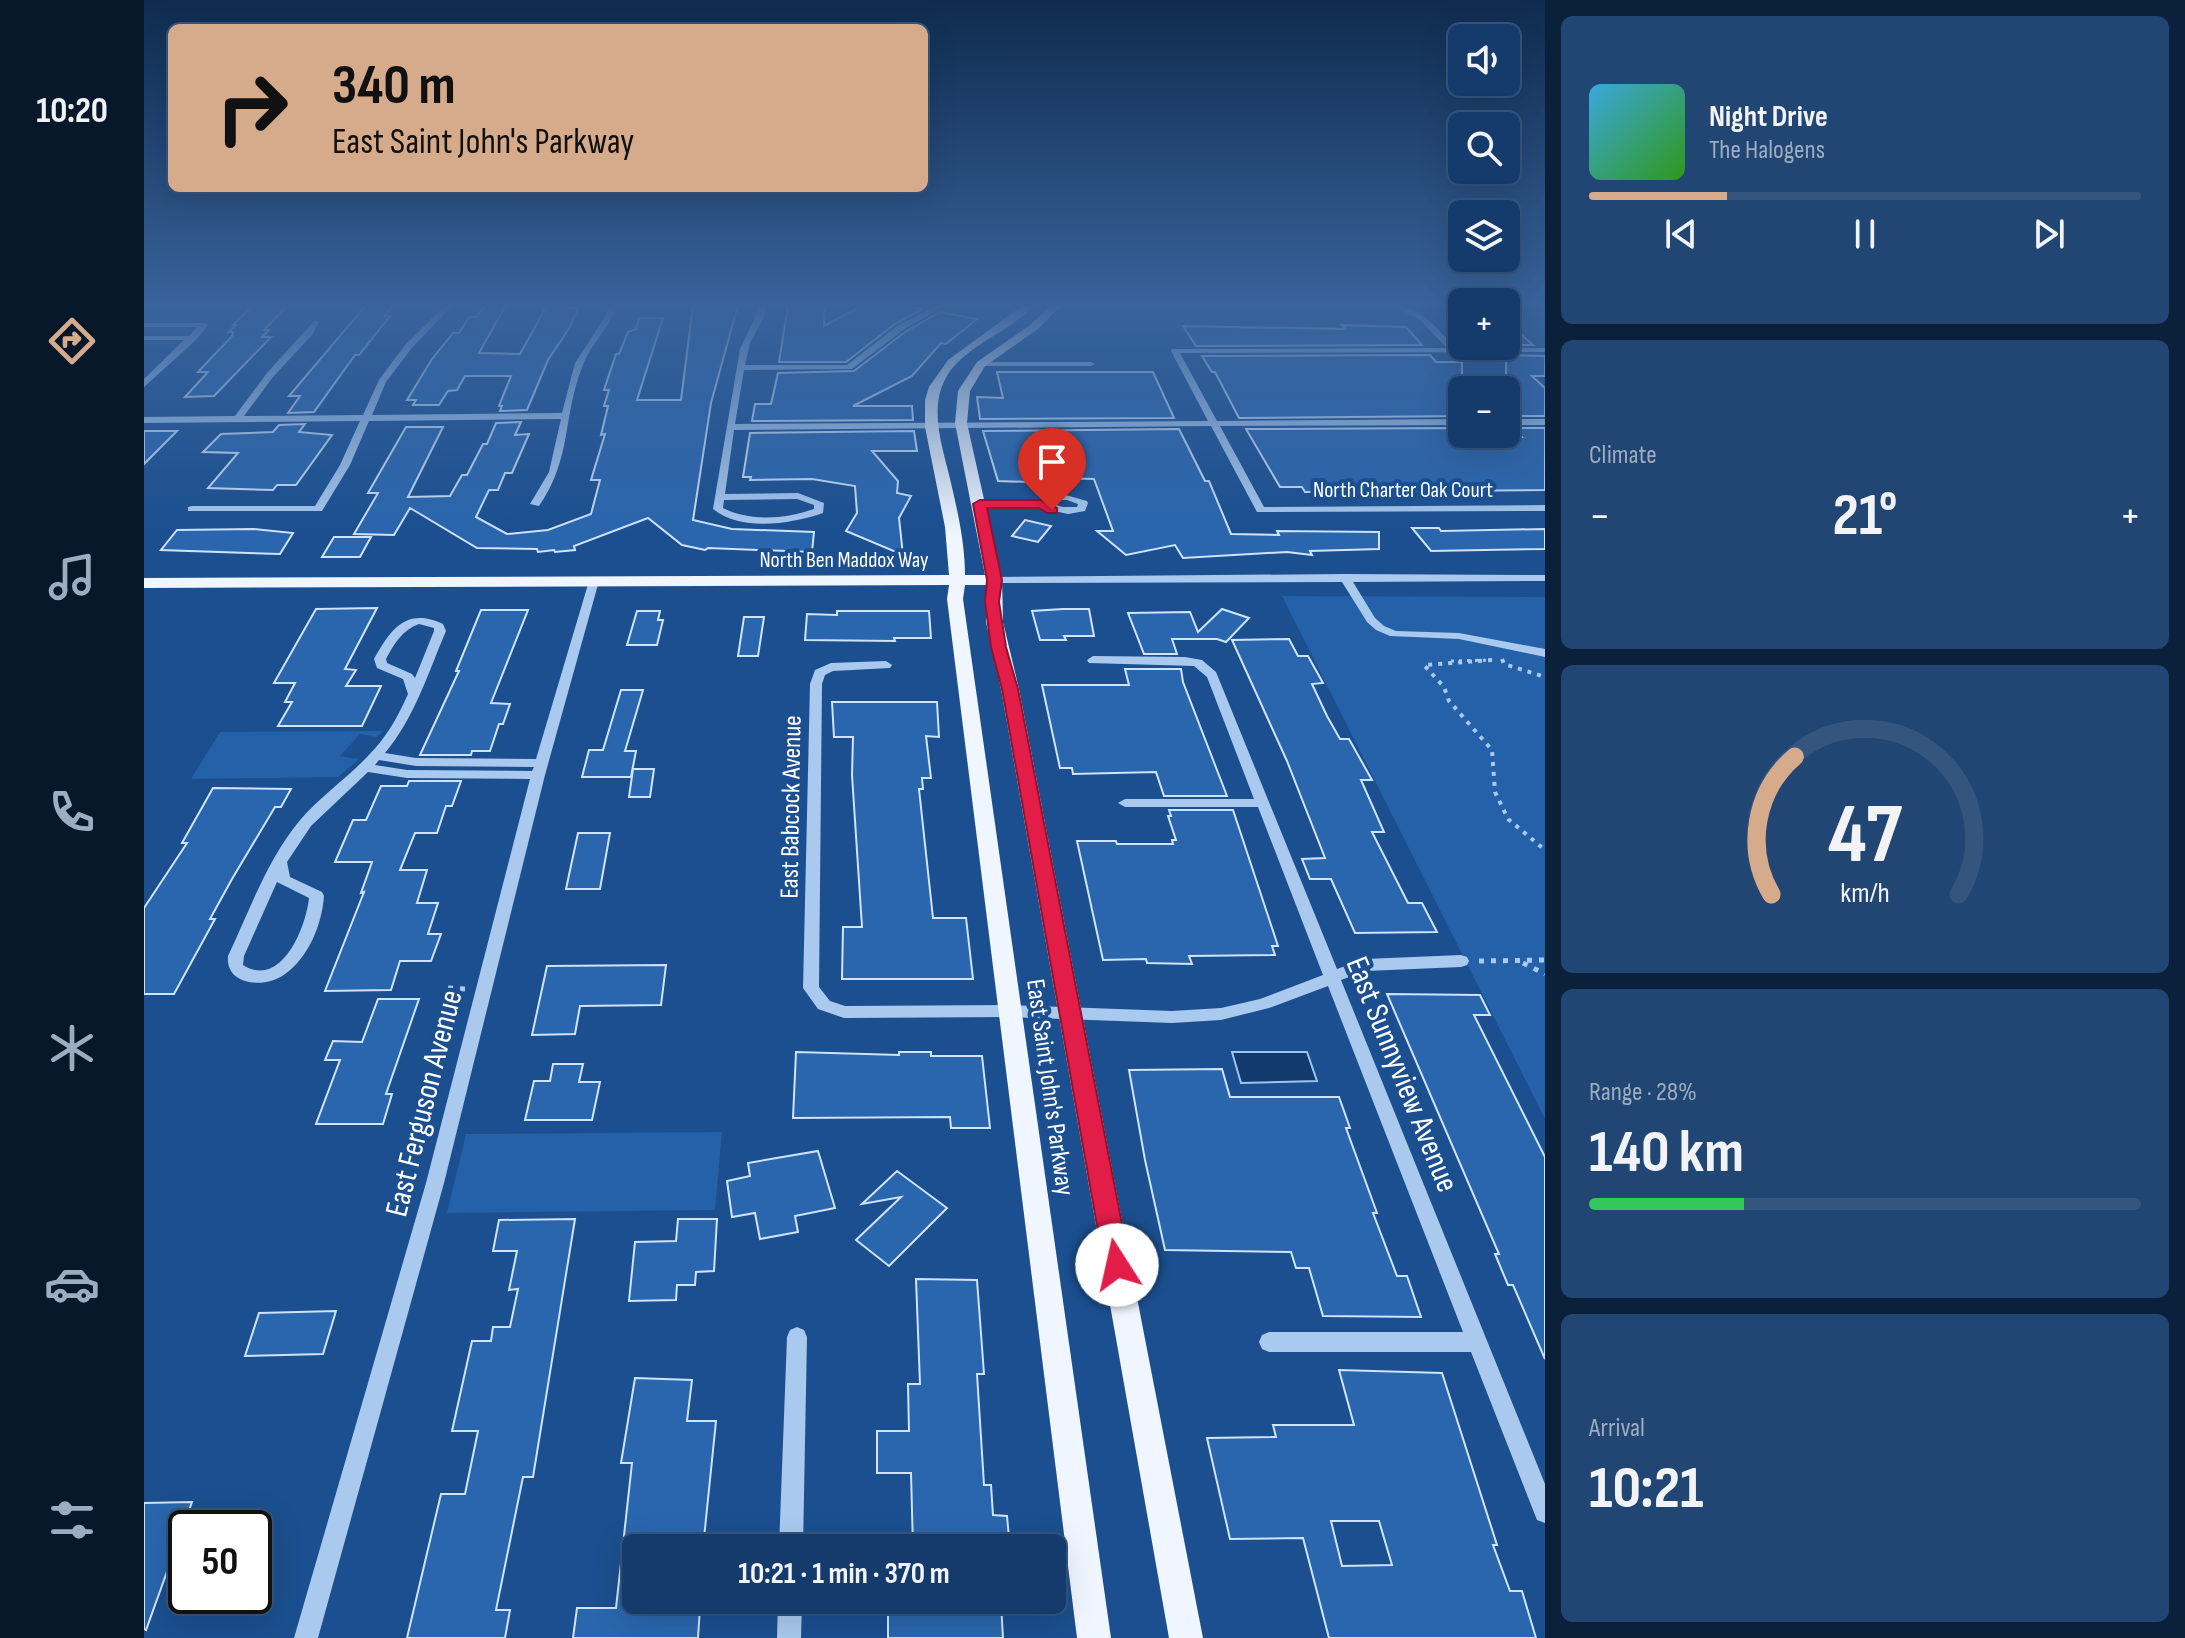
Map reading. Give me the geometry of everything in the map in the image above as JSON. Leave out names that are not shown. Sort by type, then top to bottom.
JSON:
[{"type":"main road","name":"East Saint John's Parkway","points":[[940,381],[931,396],[930,425],[944,482],[958,581],[955,599],[1094,1638]]},
{"type":"main road","name":"East Saint John's Parkway","points":[[970,381],[964,391],[961,423],[994,580],[992,602],[999,647],[1010,689],[1072,1016],[1186,1638]]},
{"type":"main road","name":"North Ben Maddox Way","points":[[144,583],[994,580]]},
{"type":"street","points":[[237,420],[265,381]]},
{"type":"street","points":[[192,509],[318,509],[345,465],[385,381]]},
{"type":"street","points":[[535,504],[551,481],[575,381]]},
{"type":"street","points":[[720,497],[798,496],[819,503],[819,511],[805,517],[729,517],[718,509],[739,381]]},
{"type":"street","points":[[1192,381],[1215,423]]},
{"type":"street","points":[[144,420],[567,416]]},
{"type":"street","points":[[731,427],[961,423],[1448,422]]},
{"type":"street","points":[[1520,422],[1545,422]]},
{"type":"street","name":"North Charter Oak Court","points":[[1215,423],[1261,510],[1545,508]]},
{"type":"street","points":[[980,504],[1042,504]]},
{"type":"street","points":[[1344,577],[1371,620],[1394,634],[1459,636],[1545,653]]},
{"type":"street","name":"North Ben Maddox Way","points":[[994,580],[1545,578]]},
{"type":"street","name":"East Ferguson Avenue","points":[[306,1638],[435,1183],[539,769],[594,581]]},
{"type":"street","points":[[280,863],[283,880],[317,896],[318,908],[297,957],[287,967],[271,975],[242,974],[235,967],[236,956],[280,863],[294,837],[313,813],[376,756],[400,724],[440,631],[433,622],[410,622],[400,626],[380,659],[381,665],[408,677],[413,692]]},
{"type":"street","name":"East Sunnyview Avenue","points":[[1093,660],[1198,663],[1212,675],[1545,1512]]},
{"type":"street","name":"East Babcock Avenue","points":[[886,665],[831,667],[819,673],[816,684],[811,988],[824,1005],[844,1012],[1011,1011]]},
{"type":"street","points":[[376,756],[416,762],[539,769]]},
{"type":"street","points":[[364,767],[407,774],[539,769]]},
{"type":"street","points":[[1125,803],[1263,803]]},
{"type":"street","points":[[1011,1011],[1072,1016],[1221,1014],[1263,1004],[1365,965],[1461,961]]},
{"type":"street","points":[[791,1534],[797,1337]]},
{"type":"street","points":[[1269,1342],[1477,1342]]},
{"type":"street","points":[[789,1638],[790,1614]]},
{"type":"path","points":[[1502,661],[1431,661],[1424,665],[1444,687],[1449,701],[1492,750],[1495,792],[1508,819],[1545,850]]},
{"type":"path","points":[[1461,961],[1545,960]]},
{"type":"path","points":[[1521,962],[1545,974]]},
{"type":"shaded area","points":[[1282,596],[1545,597],[1545,1119]]},
{"type":"shaded area","points":[[383,731],[377,737],[360,734],[340,756],[359,759],[338,777],[191,779],[220,732]]},
{"type":"shaded area","points":[[1232,1052],[1307,1052],[1317,1081],[1241,1083]]},
{"type":"shaded area","points":[[722,1132],[715,1210],[447,1213],[466,1134]]},
{"type":"building","points":[[199,381],[228,381],[214,396],[185,397]]},
{"type":"building","points":[[301,381],[336,381],[314,412],[288,413],[300,396],[289,396]]},
{"type":"building","points":[[418,381],[462,381],[457,390],[448,391],[439,405],[413,405],[416,400],[407,400]]},
{"type":"building","points":[[509,381],[539,381],[527,410],[500,411],[502,406],[499,406]]},
{"type":"building","points":[[607,381],[643,381],[637,400],[681,400],[683,381],[717,381],[693,520],[732,529],[814,532],[812,552],[705,550],[682,545],[648,518],[574,546],[575,550],[538,552],[537,549],[477,548],[410,508],[394,535],[354,534],[378,493],[368,493],[406,427],[443,427],[408,497],[450,496],[462,475],[467,475],[483,444],[487,444],[496,423],[521,422],[515,435],[529,434],[512,473],[505,473],[498,490],[489,490],[476,517],[507,534],[548,530],[591,514],[600,480],[591,480],[605,434],[601,435],[608,406],[604,406],[609,390],[604,390]]},
{"type":"building","points":[[776,381],[901,381],[853,406],[912,406],[913,420],[752,421],[755,404],[771,404]]},
{"type":"building","points":[[999,381],[1157,381],[1174,418],[980,419],[977,397],[1003,398]]},
{"type":"building","points":[[1220,381],[1448,381],[1448,416],[1239,418]]},
{"type":"building","points":[[1520,381],[1538,381],[1545,388],[1545,416],[1520,416]]},
{"type":"building","points":[[305,424],[299,432],[332,435],[296,485],[277,485],[273,490],[208,488],[238,453],[203,452],[221,434],[273,432],[279,425]]},
{"type":"building","points":[[1448,428],[1448,448],[1520,448],[1520,428],[1545,428],[1545,490],[1305,492],[1302,487],[1280,487],[1246,429]]},
{"type":"building","points":[[1179,429],[1205,481],[1209,481],[1231,534],[1379,532],[1379,549],[1310,551],[1312,555],[1287,552],[1183,558],[1175,545],[1126,555],[1097,531],[1113,531],[1094,479],[1055,478],[1057,483],[998,481],[983,431]]},
{"type":"building","points":[[144,431],[177,431],[144,464]]},
{"type":"building","points":[[914,431],[917,451],[872,451],[898,481],[897,493],[911,496],[899,518],[903,555],[846,531],[857,513],[855,486],[812,479],[750,480],[751,477],[743,477],[750,433]]},
{"type":"building","points":[[1025,520],[1051,526],[1038,542],[1012,536]]},
{"type":"building","points":[[1412,528],[1439,528],[1441,531],[1545,529],[1545,549],[1431,551]]},
{"type":"building","points":[[254,529],[293,533],[280,554],[161,550],[177,530]]},
{"type":"building","points":[[334,537],[371,537],[360,557],[322,557]]},
{"type":"building","points":[[377,608],[345,669],[356,670],[346,686],[381,686],[362,726],[278,726],[292,702],[285,702],[295,683],[274,683],[316,609]]},
{"type":"building","points":[[1089,609],[1094,636],[1040,640],[1032,611]]},
{"type":"building","points":[[1222,609],[1249,618],[1226,642],[1217,639],[1172,639],[1177,654],[1144,654],[1128,613],[1190,612],[1198,632]]},
{"type":"building","points":[[481,610],[528,610],[491,703],[510,704],[503,724],[499,724],[490,751],[472,751],[471,755],[420,755],[459,671],[456,671]]},
{"type":"building","points":[[637,611],[660,611],[658,620],[663,620],[657,645],[627,645]]},
{"type":"building","points":[[837,611],[929,611],[931,638],[894,638],[895,641],[805,640],[807,614],[837,615]]},
{"type":"building","points":[[744,617],[764,617],[758,656],[738,656]]},
{"type":"building","points":[[1289,639],[1298,656],[1308,656],[1323,683],[1312,684],[1327,716],[1340,739],[1349,739],[1372,780],[1361,780],[1384,832],[1372,832],[1408,903],[1422,903],[1437,932],[1355,933],[1331,879],[1310,879],[1302,859],[1325,858],[1287,761],[1232,640]]},
{"type":"building","points":[[1125,669],[1181,669],[1183,682],[1227,796],[1164,796],[1156,772],[1073,774],[1072,768],[1060,768],[1042,685],[1129,685]]},
{"type":"building","points":[[621,690],[643,690],[625,751],[636,751],[631,777],[582,777],[589,750],[603,750]]},
{"type":"building","points":[[832,702],[937,702],[939,737],[926,736],[931,778],[922,778],[923,789],[919,789],[933,918],[966,918],[973,979],[842,979],[843,927],[862,927],[852,775],[853,737],[834,737]]},
{"type":"building","points":[[633,769],[654,769],[650,797],[629,797]]},
{"type":"building","points":[[409,781],[461,781],[452,806],[446,806],[437,833],[415,833],[400,870],[427,870],[417,903],[438,903],[428,934],[441,934],[431,961],[400,961],[391,990],[325,991],[364,892],[361,893],[372,862],[335,862],[353,820],[366,820],[381,786],[407,786]]},
{"type":"building","points":[[213,788],[291,789],[281,807],[275,807],[232,879],[210,919],[215,919],[174,994],[144,994],[144,908],[187,843],[182,843]]},
{"type":"building","points":[[1169,810],[1233,810],[1278,946],[1272,946],[1275,955],[1189,956],[1192,964],[1147,963],[1146,959],[1103,960],[1077,841],[1173,844],[1172,840],[1176,840]]},
{"type":"building","points":[[578,833],[610,833],[600,889],[566,889]]},
{"type":"building","points":[[666,965],[661,1005],[580,1006],[575,1034],[532,1035],[547,966]]},
{"type":"building","points":[[1387,994],[1480,995],[1490,1015],[1474,1015],[1545,1157],[1545,1359],[1513,1285],[1508,1285],[1495,1254],[1499,1254]]},
{"type":"building","points":[[378,999],[419,999],[386,1094],[392,1094],[383,1124],[316,1124],[340,1060],[325,1060],[333,1041],[362,1042]]},
{"type":"building","points":[[796,1052],[899,1055],[899,1052],[931,1052],[931,1056],[982,1056],[990,1128],[951,1128],[950,1117],[793,1118]]},
{"type":"building","points":[[553,1064],[583,1064],[579,1082],[600,1082],[592,1120],[525,1120],[534,1081],[550,1081]]},
{"type":"building","points":[[1222,1069],[1230,1097],[1339,1097],[1350,1128],[1346,1128],[1377,1213],[1373,1213],[1397,1276],[1407,1276],[1421,1317],[1323,1316],[1309,1268],[1296,1268],[1291,1252],[1165,1250],[1129,1070]]},
{"type":"building","points":[[818,1151],[835,1208],[795,1216],[798,1232],[760,1239],[755,1213],[732,1217],[727,1181],[750,1176],[748,1163]]},
{"type":"building","points":[[897,1171],[947,1208],[889,1266],[856,1240],[901,1197],[862,1204]]},
{"type":"building","points":[[575,1219],[533,1477],[523,1477],[496,1610],[510,1610],[505,1638],[407,1638],[441,1494],[465,1494],[478,1431],[452,1431],[472,1341],[491,1341],[493,1327],[510,1327],[518,1289],[509,1290],[517,1251],[493,1251],[499,1220]]},
{"type":"building","points":[[678,1219],[717,1219],[714,1271],[696,1272],[695,1285],[677,1285],[676,1300],[629,1301],[635,1242],[676,1241]]},
{"type":"building","points":[[916,1279],[977,1280],[984,1374],[977,1374],[984,1485],[991,1485],[993,1515],[1007,1516],[1009,1534],[913,1534],[911,1473],[877,1473],[877,1431],[909,1431],[908,1384],[920,1384]]},
{"type":"building","points":[[336,1311],[323,1354],[245,1356],[259,1313]]},
{"type":"building","points":[[1339,1370],[1442,1373],[1497,1545],[1493,1545],[1510,1591],[1522,1591],[1536,1638],[1329,1638],[1303,1538],[1230,1539],[1207,1438],[1276,1437],[1273,1425],[1354,1425]],"holes":[[[1331,1521],[1379,1521],[1392,1565],[1342,1566]]]},
{"type":"building","points":[[635,1378],[692,1380],[687,1421],[716,1421],[704,1534],[624,1534],[632,1463],[621,1463]]},
{"type":"building","points":[[192,1502],[189,1510],[168,1510],[168,1569],[146,1630],[144,1629],[144,1503]]},
{"type":"building","points":[[622,1554],[622,1614],[700,1614],[698,1638],[573,1638],[577,1608],[616,1608]]},
{"type":"building","points":[[888,1614],[1002,1614],[1003,1638],[888,1638]]},
{"type":"route","points":[[1052,510],[1042,504],[980,504],[994,580],[992,602],[999,647],[1010,689],[1117,1265]]}]
